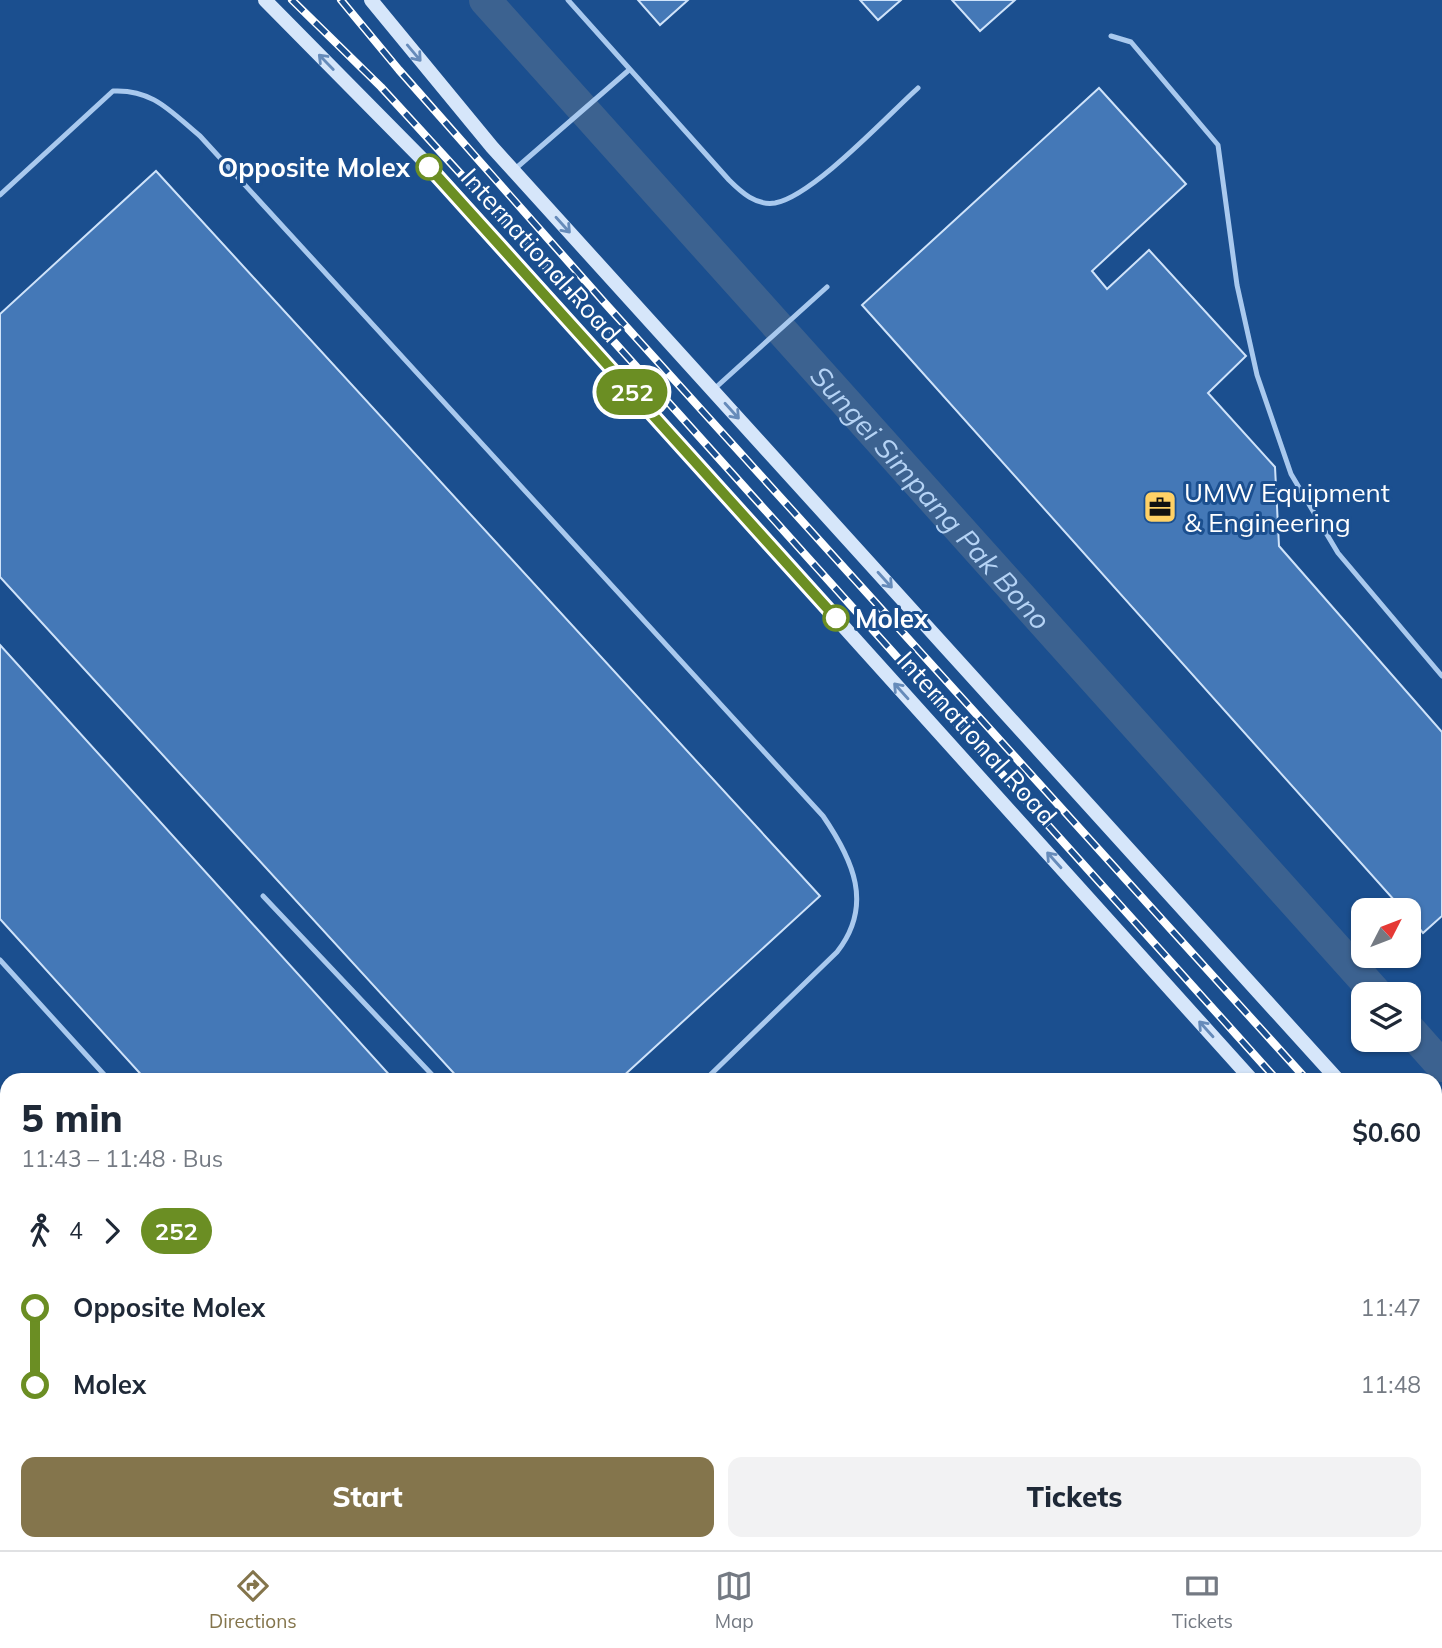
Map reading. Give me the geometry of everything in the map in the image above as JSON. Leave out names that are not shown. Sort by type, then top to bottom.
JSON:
[{"type":"main road","name":"International Road","points":[[265,0],[426,163],[1246,1073]]},
{"type":"main road","name":"International Road","points":[[370,0],[513,171],[1332,1073]]},
{"type":"lane","points":[[568,0],[629,71],[743,194],[773,204],[808,187],[918,88]]},
{"type":"lane","points":[[1111,36],[1131,42],[1219,145],[1237,285],[1254,362],[1290,474],[1338,553],[1442,676]]},
{"type":"lane","points":[[513,171],[629,71]]},
{"type":"lane","points":[[1,193],[113,91],[144,93],[163,106],[200,136],[823,817],[841,842],[855,875],[857,915],[852,933],[837,952],[712,1073]]},
{"type":"lane","points":[[713,390],[826,288]]},
{"type":"lane","points":[[263,896],[430,1073]]},
{"type":"lane","points":[[0,960],[103,1073]]},
{"type":"building","points":[[638,0],[688,0],[660,25]]},
{"type":"building","points":[[860,0],[901,0],[878,20]]},
{"type":"building","points":[[952,0],[1015,0],[980,31]]},
{"type":"building","name":"UMW Equipment & Engineering","points":[[1099,88],[1186,184],[1092,271],[1107,289],[1149,250],[1246,356],[1208,393],[1275,467],[1279,546],[1442,732],[1442,916],[1423,933],[1421,898],[1392,898],[862,305]]},
{"type":"building","points":[[156,171],[820,896],[627,1073],[454,1073],[0,577],[0,314]]},
{"type":"building","points":[[0,645],[388,1073],[140,1073],[0,919]]},
{"type":"waterway","name":"Sungei Simpang Pak Bono","points":[[485,0],[1366,982]]},
{"type":"waterway","name":"Sungei Simpang Pak Bono","points":[[1421,1042],[1442,1066]]},
{"type":"railway","points":[[292,0],[381,87],[589,314],[1271,1073]]},
{"type":"railway","points":[[341,0],[399,70],[603,301],[1301,1073]]},
{"type":"bus line","name":"252","points":[[429,167],[836,618]]},
{"type":"place","name":"Opposite Molex","points":[[429,167]]},
{"type":"place","name":"UMW Equipment & Engineering","points":[[1160,507]]},
{"type":"place","name":"Molex","points":[[836,618]]}]
